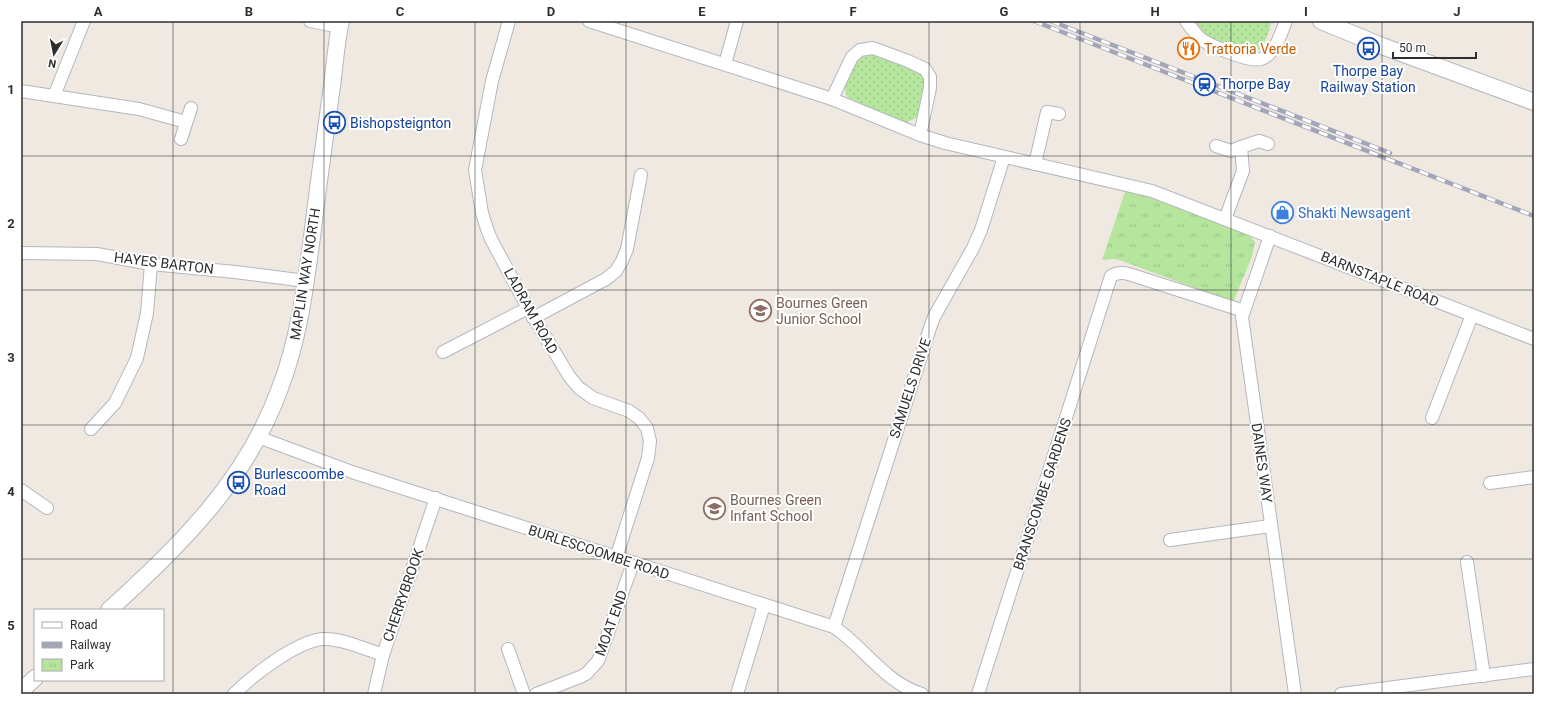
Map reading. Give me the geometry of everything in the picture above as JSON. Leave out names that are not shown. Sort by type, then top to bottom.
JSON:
[{"type":"street","points":[[54,96],[84,21]]},
{"type":"street","points":[[310,21],[340,24]]},
{"type":"street","name":"LADRAM ROAD","points":[[509,21],[492,81],[475,170],[482,213],[491,239],[530,313],[568,376],[579,388],[593,398],[629,411],[639,418],[647,428],[650,441],[648,458],[616,558]]},
{"type":"street","points":[[725,64],[737,21]]},
{"type":"street","points":[[1186,21],[1192,30],[1202,40],[1215,47],[1251,59],[1261,60],[1269,54],[1276,44],[1286,21]]},
{"type":"street","points":[[1321,21],[1382,46],[1534,102]]},
{"type":"street","name":"BARNSTAPLE ROAD","points":[[592,22],[832,100],[920,135],[972,150],[1143,188],[1270,236],[1534,340]]},
{"type":"street","name":"MAPLIN WAY NORTH","points":[[110,609],[157,566],[193,529],[226,488],[258,437],[280,389],[288,366],[301,313],[340,24]]},
{"type":"street","points":[[832,100],[846,66],[852,57],[860,50],[872,48],[908,61],[925,69],[930,77],[930,88],[920,135]]},
{"type":"street","points":[[21,91],[139,109],[186,122]]},
{"type":"street","points":[[181,139],[191,108]]},
{"type":"street","points":[[1035,164],[1047,111]]},
{"type":"street","points":[[1216,146],[1231,151],[1259,141],[1268,144]]},
{"type":"street","points":[[1225,219],[1243,172],[1241,147]]},
{"type":"street","name":"SAMUELS DRIVE","points":[[834,627],[930,328],[934,317],[973,248],[981,230],[1004,157]]},
{"type":"street","points":[[443,352],[606,279],[616,271],[627,249],[641,175]]},
{"type":"street","name":"DAINES WAY","points":[[1270,236],[1242,317],[1242,324],[1295,694]]},
{"type":"street","name":"HAYES BARTON","points":[[21,253],[97,254],[151,264],[235,272],[306,282]]},
{"type":"street","points":[[91,429],[115,403],[137,358],[147,314],[151,264]]},
{"type":"street","name":"BRANSCOMBE GARDENS","points":[[978,694],[1111,276],[1116,273],[1124,273],[1244,311]]},
{"type":"street","points":[[1432,418],[1472,315]]},
{"type":"street","name":"BURLESCOOMBE ROAD","points":[[258,437],[352,472],[834,627],[848,636],[889,677],[896,688],[911,690],[922,694]]},
{"type":"street","points":[[1490,483],[1534,477]]},
{"type":"street","points":[[21,490],[47,508]]},
{"type":"street","name":"CHERRYBROOK","points":[[374,694],[383,654],[436,498]]},
{"type":"street","points":[[1170,540],[1270,526]]},
{"type":"street","points":[[1467,562],[1484,676]]},
{"type":"street","name":"MOAT END","points":[[536,694],[580,678],[586,674],[598,661],[633,563]]},
{"type":"street","points":[[737,694],[764,605]]},
{"type":"street","points":[[238,692],[277,660],[301,644],[314,640],[325,638],[337,640],[383,654]]},
{"type":"street","points":[[508,649],[524,694]]},
{"type":"street","points":[[1341,694],[1534,669]]},
{"type":"street","points":[[21,691],[34,679]]},
{"type":"green space","points":[[1189,21],[1270,21],[1271,23],[1267,37],[1259,50],[1252,50],[1209,39]]},
{"type":"green space","points":[[870,53],[921,71],[926,82],[920,114],[914,119],[903,122],[847,97],[843,84],[859,56]]},
{"type":"green space","points":[[1126,189],[1137,190],[1250,236],[1255,242],[1252,257],[1233,302],[1119,260],[1102,260]]},
{"type":"railway","points":[[1034,21],[1534,216]]},
{"type":"railway","points":[[1051,21],[1390,153]]},
{"type":"place","name":"Trattoria Verde","points":[[1188,49]]},
{"type":"place","name":"Thorpe Bay Railway Station","points":[[1368,49]]},
{"type":"place","name":"Thorpe Bay","points":[[1205,84]]},
{"type":"place","name":"Bishopsteignton","points":[[334,123]]},
{"type":"place","name":"Shakti Newsagent","points":[[1282,213]]},
{"type":"place","name":"Bournes Green Junior School","points":[[761,311]]},
{"type":"place","name":"Burlescoombe Road","points":[[238,482]]},
{"type":"place","name":"Bournes Green Infant School","points":[[714,508]]}]
